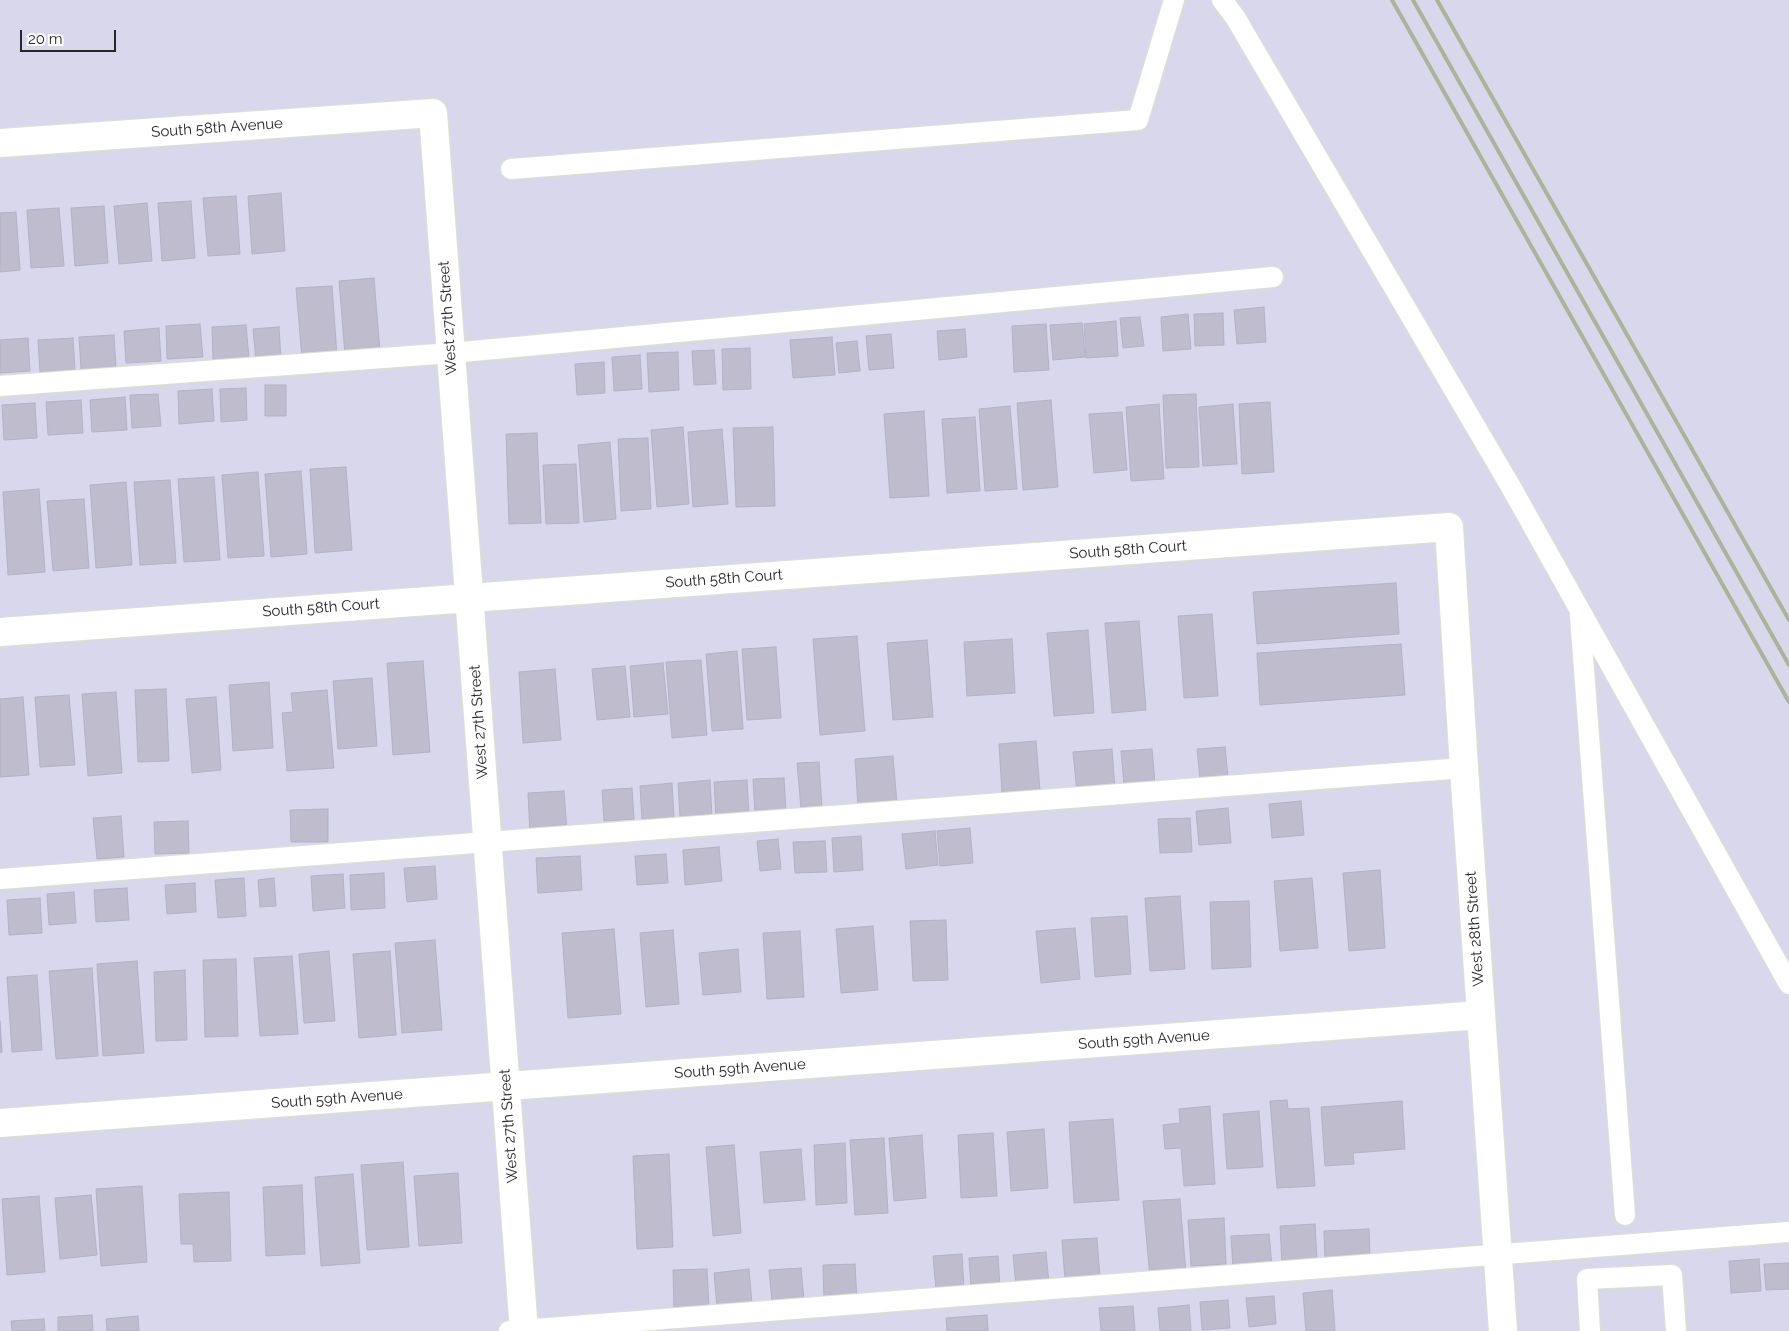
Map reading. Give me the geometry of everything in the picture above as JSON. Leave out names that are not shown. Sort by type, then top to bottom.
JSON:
[{"type":"street","name":"South 58th Avenue","points":[[0,143],[433,113]]},
{"type":"street","name":"West 27th Street","points":[[433,113],[506,1086],[519,1331]]},
{"type":"street","name":"South 58th Court","points":[[0,632],[1449,527]]},
{"type":"street","name":"West 28th Street","points":[[1449,527],[1503,1331]]},
{"type":"street","name":"South 59th Avenue","points":[[0,1123],[1481,1015]]},
{"type":"lane","points":[[511,169],[1138,120],[1174,0]]},
{"type":"lane","points":[[1222,0],[1236,17],[1510,487],[1789,984]]},
{"type":"lane","points":[[0,386],[451,354],[1273,277]]},
{"type":"lane","points":[[1580,610],[1625,1214]]},
{"type":"lane","points":[[0,879],[1464,768]]},
{"type":"lane","points":[[519,1331],[1789,1232]]},
{"type":"lane","points":[[1590,1331],[1587,1279],[1672,1275],[1676,1331]]},
{"type":"building","points":[[281,193],[285,251],[252,254],[248,196]]},
{"type":"building","points":[[236,196],[240,254],[208,256],[203,198]]},
{"type":"building","points":[[191,201],[195,258],[162,261],[158,203]]},
{"type":"building","points":[[147,203],[152,261],[119,264],[114,206]]},
{"type":"building","points":[[104,206],[108,263],[75,266],[71,208]]},
{"type":"building","points":[[59,208],[64,266],[31,268],[27,210]]},
{"type":"building","points":[[16,212],[20,270],[0,272],[0,213]]},
{"type":"building","points":[[374,278],[380,352],[345,355],[339,281]]},
{"type":"building","points":[[332,286],[337,355],[302,358],[296,288]]},
{"type":"building","points":[[1264,307],[1266,342],[1237,344],[1234,310]]},
{"type":"building","points":[[1223,313],[1224,345],[1195,346],[1194,314]]},
{"type":"building","points":[[1188,314],[1191,349],[1163,351],[1161,317]]},
{"type":"building","points":[[1140,317],[1144,346],[1123,348],[1120,318]]},
{"type":"building","points":[[1116,321],[1118,356],[1086,358],[1084,324]]},
{"type":"building","points":[[1082,323],[1085,357],[1053,360],[1050,325]]},
{"type":"building","points":[[200,324],[203,357],[167,359],[166,326]]},
{"type":"building","points":[[1046,324],[1049,370],[1014,372],[1012,326]]},
{"type":"building","points":[[246,325],[249,358],[213,360],[212,327]]},
{"type":"building","points":[[279,327],[281,360],[256,362],[253,329]]},
{"type":"building","points":[[159,328],[161,361],[126,363],[124,331]]},
{"type":"building","points":[[965,329],[967,357],[939,360],[937,331]]},
{"type":"building","points":[[891,334],[894,368],[869,370],[866,336]]},
{"type":"building","points":[[114,335],[116,368],[81,370],[79,337]]},
{"type":"building","points":[[832,337],[835,375],[793,378],[790,340]]},
{"type":"building","points":[[28,338],[30,371],[0,373],[0,340]]},
{"type":"building","points":[[73,338],[75,370],[40,373],[38,340]]},
{"type":"building","points":[[857,341],[860,371],[839,373],[836,343]]},
{"type":"building","points":[[750,348],[751,389],[723,390],[722,349]]},
{"type":"building","points":[[714,350],[716,384],[694,385],[692,351]]},
{"type":"building","points":[[678,352],[679,390],[649,392],[647,353]]},
{"type":"building","points":[[640,355],[642,389],[614,391],[612,357]]},
{"type":"building","points":[[604,362],[605,393],[577,395],[575,364]]},
{"type":"building","points":[[265,385],[286,385],[286,416],[265,416]]},
{"type":"building","points":[[246,388],[247,420],[221,422],[220,389]]},
{"type":"building","points":[[212,389],[214,421],[179,424],[178,391]]},
{"type":"building","points":[[158,394],[161,426],[132,428],[130,395]]},
{"type":"building","points":[[1196,394],[1199,467],[1166,468],[1163,395]]},
{"type":"building","points":[[125,397],[127,430],[92,432],[90,400]]},
{"type":"building","points":[[81,400],[83,433],[48,435],[46,402]]},
{"type":"building","points":[[1051,400],[1058,487],[1023,490],[1017,403]]},
{"type":"building","points":[[1270,402],[1274,472],[1242,474],[1239,404]]},
{"type":"building","points":[[35,403],[37,438],[4,440],[2,405]]},
{"type":"building","points":[[1159,404],[1164,479],[1131,481],[1126,407]]},
{"type":"building","points":[[1233,404],[1237,464],[1203,466],[1199,407]]},
{"type":"building","points":[[1010,406],[1017,489],[985,491],[979,409]]},
{"type":"building","points":[[924,411],[929,496],[890,498],[884,414]]},
{"type":"building","points":[[1122,412],[1127,470],[1094,473],[1089,414]]},
{"type":"building","points":[[975,417],[980,491],[947,493],[942,419]]},
{"type":"building","points":[[683,427],[689,504],[657,507],[651,430]]},
{"type":"building","points":[[773,427],[775,506],[736,507],[733,428]]},
{"type":"building","points":[[722,429],[728,504],[693,507],[688,432]]},
{"type":"building","points":[[537,433],[541,523],[509,524],[506,434]]},
{"type":"building","points":[[648,438],[651,509],[621,511],[618,439]]},
{"type":"building","points":[[610,442],[616,519],[584,522],[578,445]]},
{"type":"building","points":[[576,464],[579,523],[546,524],[543,465]]},
{"type":"building","points":[[346,467],[352,550],[315,553],[310,469]]},
{"type":"building","points":[[301,471],[307,554],[271,557],[265,474]]},
{"type":"building","points":[[258,472],[264,556],[228,558],[222,475]]},
{"type":"building","points":[[214,477],[220,560],[184,562],[178,479]]},
{"type":"building","points":[[170,480],[176,563],[140,565],[134,482]]},
{"type":"building","points":[[126,482],[132,565],[96,568],[90,485]]},
{"type":"building","points":[[39,489],[45,572],[8,575],[3,492]]},
{"type":"building","points":[[84,499],[89,568],[53,571],[47,501]]},
{"type":"building","points":[[1396,583],[1399,634],[1257,644],[1253,592]]},
{"type":"building","points":[[1212,614],[1218,696],[1184,698],[1178,616]]},
{"type":"building","points":[[1139,621],[1146,710],[1112,713],[1105,623]]},
{"type":"building","points":[[1088,630],[1094,713],[1054,716],[1047,633]]},
{"type":"building","points":[[857,636],[865,731],[820,735],[813,639]]},
{"type":"building","points":[[1012,639],[1015,693],[967,696],[964,642]]},
{"type":"building","points":[[927,640],[933,717],[893,720],[887,643]]},
{"type":"building","points":[[1401,644],[1405,695],[1260,705],[1257,653]]},
{"type":"building","points":[[776,647],[781,718],[747,720],[742,649]]},
{"type":"building","points":[[737,651],[743,729],[712,731],[706,654]]},
{"type":"building","points":[[701,660],[707,735],[672,738],[666,662]]},
{"type":"building","points":[[423,661],[430,752],[393,755],[387,663]]},
{"type":"building","points":[[663,663],[668,714],[634,717],[630,666]]},
{"type":"building","points":[[625,666],[630,717],[597,720],[592,669]]},
{"type":"building","points":[[555,669],[561,740],[523,743],[519,672]]},
{"type":"building","points":[[372,678],[377,746],[338,749],[333,681]]},
{"type":"building","points":[[269,682],[273,748],[233,751],[229,685]]},
{"type":"building","points":[[166,689],[169,761],[138,762],[135,690]]},
{"type":"building","points":[[327,690],[334,768],[287,771],[282,713],[293,712],[291,693]]},
{"type":"building","points":[[116,692],[122,773],[88,776],[82,694]]},
{"type":"building","points":[[69,695],[75,765],[40,767],[35,697]]},
{"type":"building","points":[[23,697],[29,775],[0,777],[0,699]]},
{"type":"building","points":[[216,697],[221,770],[192,773],[186,699]]},
{"type":"building","points":[[1036,741],[1040,791],[1002,793],[999,744]]},
{"type":"building","points":[[1225,747],[1228,777],[1200,779],[1197,749]]},
{"type":"building","points":[[1112,749],[1115,790],[1077,793],[1073,752]]},
{"type":"building","points":[[1152,749],[1155,783],[1124,785],[1121,751]]},
{"type":"building","points":[[893,756],[897,803],[858,806],[855,759]]},
{"type":"building","points":[[819,762],[822,808],[801,809],[797,763]]},
{"type":"building","points":[[784,778],[786,812],[755,814],[753,779]]},
{"type":"building","points":[[710,780],[712,816],[680,818],[678,783]]},
{"type":"building","points":[[747,780],[749,816],[716,818],[714,782]]},
{"type":"building","points":[[672,783],[674,817],[642,820],[640,786]]},
{"type":"building","points":[[632,788],[634,819],[604,821],[602,790]]},
{"type":"building","points":[[564,791],[567,831],[530,833],[528,793]]},
{"type":"building","points":[[1301,801],[1304,835],[1272,838],[1269,804]]},
{"type":"building","points":[[1228,808],[1231,843],[1199,845],[1196,811]]},
{"type":"building","points":[[328,809],[328,842],[291,842],[290,810]]},
{"type":"building","points":[[121,816],[124,857],[97,859],[93,818]]},
{"type":"building","points":[[1190,818],[1192,852],[1160,853],[1158,819]]},
{"type":"building","points":[[188,821],[189,853],[155,854],[154,822]]},
{"type":"building","points":[[970,828],[973,863],[940,866],[937,831]]},
{"type":"building","points":[[935,831],[938,865],[906,869],[902,834]]},
{"type":"building","points":[[861,836],[863,870],[834,872],[832,838]]},
{"type":"building","points":[[778,839],[781,869],[760,871],[757,841]]},
{"type":"building","points":[[825,841],[827,872],[795,873],[793,842]]},
{"type":"building","points":[[719,847],[722,881],[685,885],[683,850]]},
{"type":"building","points":[[666,854],[668,883],[637,885],[635,856]]},
{"type":"building","points":[[580,856],[582,890],[538,893],[536,858]]},
{"type":"building","points":[[435,866],[437,899],[407,902],[404,868]]},
{"type":"building","points":[[1380,870],[1385,948],[1349,951],[1343,873]]},
{"type":"building","points":[[384,873],[385,908],[351,910],[350,875]]},
{"type":"building","points":[[343,874],[345,908],[313,911],[311,876]]},
{"type":"building","points":[[244,878],[246,916],[218,918],[215,880]]},
{"type":"building","points":[[274,878],[276,906],[260,907],[258,880]]},
{"type":"building","points":[[1312,878],[1318,948],[1280,951],[1274,881]]},
{"type":"building","points":[[195,883],[196,912],[167,914],[165,885]]},
{"type":"building","points":[[127,888],[129,920],[96,922],[94,890]]},
{"type":"building","points":[[74,892],[76,923],[49,925],[47,894]]},
{"type":"building","points":[[1180,896],[1185,969],[1150,971],[1145,898]]},
{"type":"building","points":[[40,898],[42,933],[9,935],[7,900]]},
{"type":"building","points":[[1249,901],[1251,967],[1212,969],[1210,902]]},
{"type":"building","points":[[1127,916],[1131,974],[1095,977],[1091,918]]},
{"type":"building","points":[[946,920],[948,980],[913,981],[910,921]]},
{"type":"building","points":[[873,926],[878,990],[841,993],[836,929]]},
{"type":"building","points":[[1075,928],[1080,979],[1041,983],[1036,931]]},
{"type":"building","points":[[614,929],[621,1014],[568,1018],[562,933]]},
{"type":"building","points":[[673,930],[679,1004],[646,1007],[640,933]]},
{"type":"building","points":[[800,931],[804,997],[767,999],[763,933]]},
{"type":"building","points":[[435,940],[442,1030],[402,1033],[395,943]]},
{"type":"building","points":[[738,949],[741,992],[703,995],[699,953]]},
{"type":"building","points":[[329,951],[335,1021],[304,1023],[299,954]]},
{"type":"building","points":[[390,951],[396,1035],[359,1038],[353,954]]},
{"type":"building","points":[[292,956],[298,1034],[260,1036],[254,958]]},
{"type":"building","points":[[236,959],[238,1036],[205,1037],[203,960]]},
{"type":"building","points":[[137,961],[144,1053],[103,1056],[97,964]]},
{"type":"building","points":[[92,968],[98,1056],[56,1059],[49,971]]},
{"type":"building","points":[[185,970],[187,1040],[156,1041],[154,972]]},
{"type":"building","points":[[37,975],[42,1050],[12,1052],[7,977]]},
{"type":"building","points":[[0,1021],[2,1052],[0,1053]]},
{"type":"building","points":[[1287,1100],[1288,1109],[1309,1108],[1315,1186],[1277,1188],[1270,1101]]},
{"type":"building","points":[[1402,1101],[1405,1149],[1353,1153],[1354,1164],[1325,1166],[1321,1107]]},
{"type":"building","points":[[1210,1106],[1215,1184],[1184,1186],[1181,1148],[1165,1149],[1163,1125],[1180,1123],[1179,1109]]},
{"type":"building","points":[[1259,1111],[1263,1167],[1227,1169],[1223,1114]]},
{"type":"building","points":[[1113,1119],[1119,1200],[1074,1203],[1069,1122]]},
{"type":"building","points":[[1044,1129],[1048,1188],[1011,1191],[1007,1132]]},
{"type":"building","points":[[993,1133],[997,1196],[961,1198],[958,1135]]},
{"type":"building","points":[[922,1135],[926,1198],[894,1201],[889,1138]]},
{"type":"building","points":[[884,1138],[888,1213],[855,1215],[850,1140]]},
{"type":"building","points":[[845,1143],[847,1203],[816,1205],[814,1145]]},
{"type":"building","points":[[734,1145],[741,1233],[713,1236],[706,1147]]},
{"type":"building","points":[[801,1149],[805,1200],[764,1203],[760,1152]]},
{"type":"building","points":[[669,1154],[673,1247],[637,1249],[633,1156]]},
{"type":"building","points":[[403,1162],[409,1247],[367,1250],[361,1165]]},
{"type":"building","points":[[458,1173],[462,1243],[419,1246],[414,1176]]},
{"type":"building","points":[[353,1174],[360,1263],[321,1266],[315,1177]]},
{"type":"building","points":[[302,1185],[305,1254],[266,1256],[263,1187]]},
{"type":"building","points":[[142,1186],[147,1262],[101,1266],[96,1189]]},
{"type":"building","points":[[229,1192],[231,1261],[194,1262],[193,1244],[181,1244],[179,1194]]},
{"type":"building","points":[[91,1195],[97,1255],[60,1259],[55,1198]]},
{"type":"building","points":[[39,1196],[45,1272],[7,1275],[2,1199]]},
{"type":"building","points":[[1180,1199],[1186,1274],[1150,1277],[1143,1201]]},
{"type":"building","points":[[1224,1218],[1226,1264],[1191,1266],[1188,1220]]},
{"type":"building","points":[[1315,1224],[1317,1260],[1282,1263],[1280,1226]]},
{"type":"building","points":[[1369,1229],[1370,1259],[1325,1261],[1324,1231]]},
{"type":"building","points":[[1269,1234],[1272,1267],[1233,1269],[1231,1236]]},
{"type":"building","points":[[1097,1238],[1100,1278],[1065,1281],[1062,1240]]},
{"type":"building","points":[[1046,1252],[1049,1284],[1016,1286],[1013,1255]]},
{"type":"building","points":[[962,1254],[964,1288],[936,1290],[933,1256]]},
{"type":"building","points":[[998,1256],[1000,1286],[971,1288],[969,1258]]},
{"type":"building","points":[[1759,1259],[1761,1291],[1731,1293],[1729,1261]]},
{"type":"building","points":[[1789,1263],[1789,1289],[1766,1290],[1764,1264]]},
{"type":"building","points":[[855,1264],[857,1300],[824,1301],[823,1265]]},
{"type":"building","points":[[801,1268],[804,1300],[772,1302],[769,1270]]},
{"type":"building","points":[[707,1269],[709,1307],[674,1308],[673,1270]]},
{"type":"building","points":[[749,1269],[752,1304],[717,1307],[714,1273]]},
{"type":"building","points":[[1332,1290],[1335,1331],[1306,1331],[1303,1293]]},
{"type":"building","points":[[1274,1296],[1276,1324],[1249,1327],[1246,1298]]},
{"type":"building","points":[[1228,1300],[1230,1328],[1202,1330],[1200,1302]]},
{"type":"building","points":[[1189,1305],[1191,1331],[1160,1331],[1158,1308]]},
{"type":"building","points":[[1133,1306],[1135,1331],[1101,1331],[1099,1308]]},
{"type":"building","points":[[92,1315],[93,1331],[58,1331],[58,1317]]},
{"type":"building","points":[[987,1315],[988,1331],[947,1331],[946,1318]]},
{"type":"building","points":[[138,1316],[139,1331],[107,1331],[106,1319]]},
{"type":"building","points":[[44,1319],[45,1331],[12,1331],[11,1321]]},
{"type":"railway","points":[[1392,0],[1789,702]]},
{"type":"railway","points":[[1413,0],[1789,665]]},
{"type":"railway","points":[[1437,0],[1789,620]]}]
